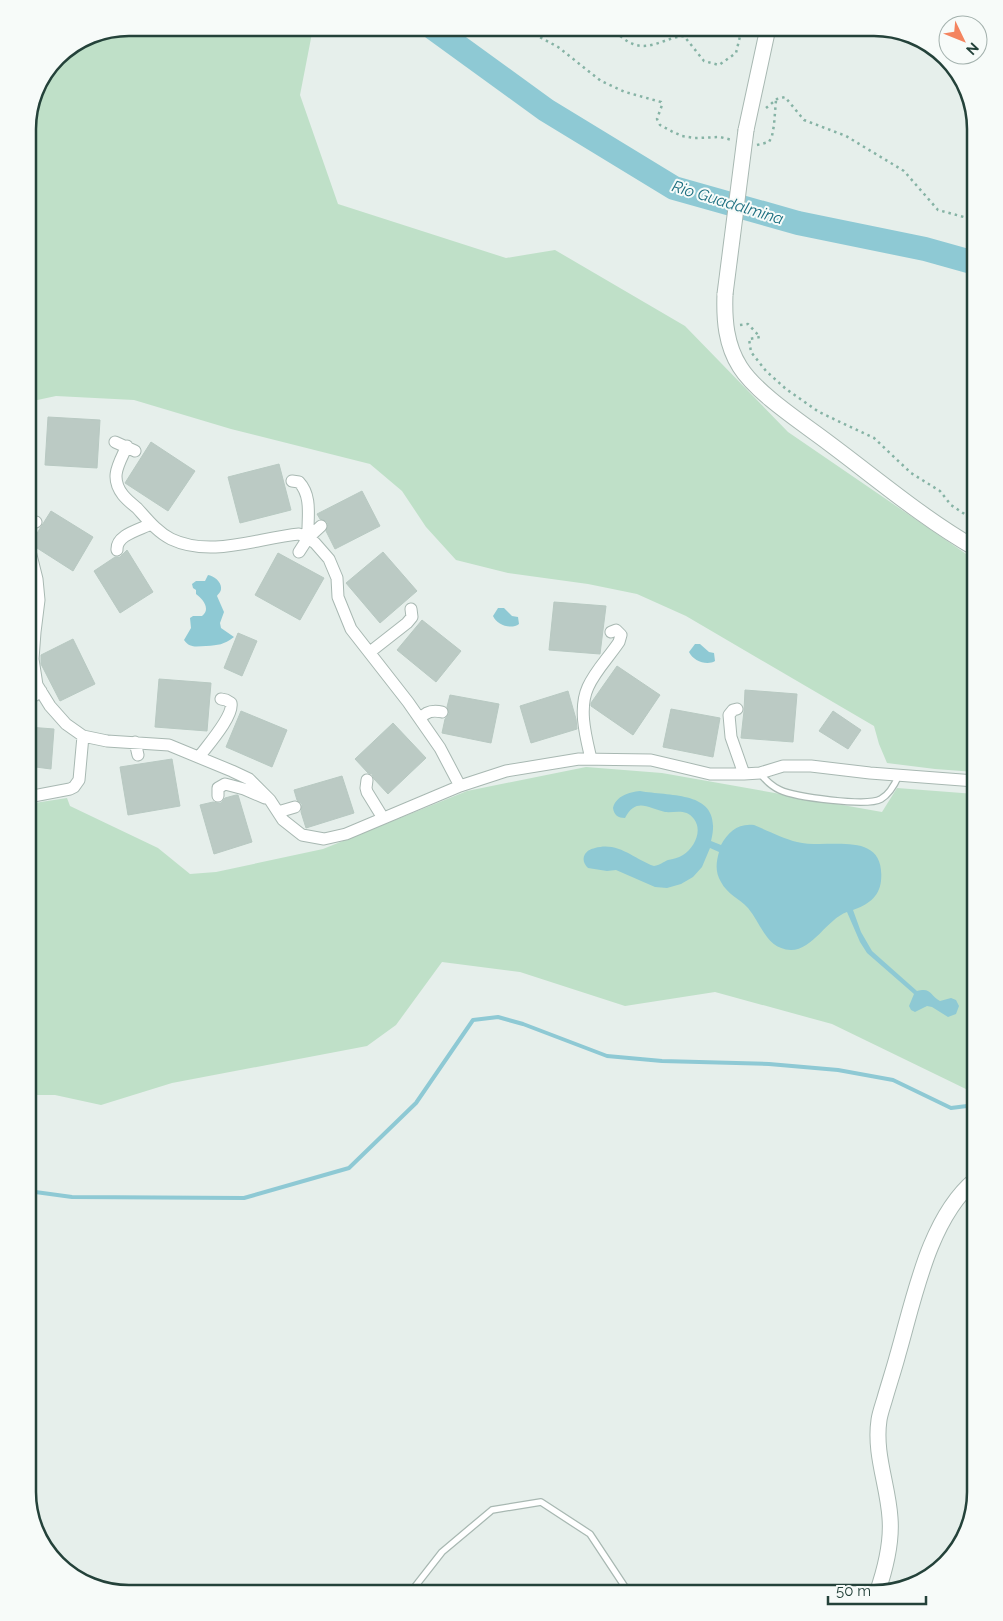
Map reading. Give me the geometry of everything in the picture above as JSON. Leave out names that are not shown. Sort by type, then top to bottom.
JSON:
[{"type":"street","points":[[766,36],[744,138],[724,294],[727,338],[739,367],[749,379],[777,404],[942,528],[967,543]]},
{"type":"street","points":[[115,442],[131,448],[115,471],[119,489],[124,497],[151,524],[170,538],[192,546],[221,546],[299,534],[308,538],[329,559],[337,578],[338,597],[351,629],[420,718],[440,748],[460,786]]},
{"type":"street","points":[[292,481],[297,480],[301,483],[308,500],[310,511],[308,538]]},
{"type":"street","points":[[116,550],[120,539],[151,524]]},
{"type":"street","points":[[300,552],[308,538],[321,526]]},
{"type":"street","points":[[370,652],[409,625],[412,617],[411,610]]},
{"type":"street","points":[[591,759],[580,703],[588,686],[601,673],[621,635],[616,630],[611,632]]},
{"type":"street","points":[[36,678],[37,685],[50,706],[66,724],[83,736],[107,741],[169,745],[199,757],[249,779],[270,800],[283,820],[302,836],[324,839],[346,834],[460,786],[506,771],[579,759],[651,760],[710,774],[760,773],[783,766],[811,766],[967,779]]},
{"type":"street","points":[[36,694],[41,691]]},
{"type":"street","points":[[199,757],[229,720],[232,706],[226,700],[221,699]]},
{"type":"street","points":[[737,709],[733,710],[729,716],[727,729],[744,774]]},
{"type":"street","points":[[420,718],[430,711],[442,712]]},
{"type":"street","points":[[36,795],[74,787],[79,780],[83,736]]},
{"type":"street","points":[[135,742],[138,755]]},
{"type":"street","points":[[367,780],[367,792],[383,818]]},
{"type":"street","points":[[218,796],[218,788],[226,784],[244,788],[257,796],[270,800]]},
{"type":"street","points":[[278,812],[296,807]]},
{"type":"street","points":[[880,1585],[888,1547],[890,1519],[878,1453],[879,1420],[921,1271],[952,1205],[967,1187]]},
{"type":"lane","points":[[760,773],[767,782],[781,791],[824,799],[867,802],[881,799],[894,785],[899,775]]},
{"type":"lane","points":[[416,1585],[442,1552],[492,1510],[541,1502],[590,1534],[623,1585]]},
{"type":"path","points":[[537,36],[558,48],[601,81],[626,92],[660,102],[662,106],[657,119],[660,124],[672,132],[695,138],[720,136],[744,138],[759,146],[769,142],[773,131],[776,100]]},
{"type":"path","points":[[622,36],[633,44],[647,46],[674,36]]},
{"type":"path","points":[[684,36],[704,61],[719,65],[736,53],[740,36]]},
{"type":"path","points":[[762,112],[776,100],[785,97],[804,120],[846,136],[904,171],[938,210],[967,218]]},
{"type":"path","points":[[736,320],[738,325],[748,324],[760,337],[749,339],[751,352],[766,371],[786,389],[819,412],[874,438],[911,473],[940,491],[951,505],[967,515]]},
{"type":"green space","points":[[311,36],[300,95],[338,204],[506,258],[555,250],[685,326],[788,432],[967,555],[967,771],[887,763],[874,726],[686,616],[637,594],[588,584],[508,573],[456,560],[426,527],[402,491],[370,464],[231,429],[134,400],[56,396],[36,400],[36,123],[43,94],[59,68],[68,59],[88,46],[99,41],[117,37]]},
{"type":"green space","points":[[586,767],[662,773],[882,812],[897,788],[967,793],[967,1090],[832,1024],[715,992],[625,1006],[520,972],[442,962],[396,1025],[367,1046],[172,1083],[101,1105],[55,1095],[36,1095],[36,803],[67,798],[70,806],[158,848],[190,874],[216,872],[323,849],[467,791]]},
{"type":"water","points":[[208,575],[217,580],[221,586],[221,591],[217,596],[224,612],[220,623],[221,628],[234,637],[218,645],[191,646],[184,640],[191,628],[190,618],[202,616],[206,610],[203,601],[196,594],[192,584],[196,581],[205,581]]},
{"type":"water","points":[[498,608],[504,608],[512,616],[518,617],[519,624],[512,627],[498,622],[493,616]]},
{"type":"water","points":[[695,644],[700,644],[709,652],[714,653],[715,661],[704,663],[694,658],[689,652]]},
{"type":"water","points":[[640,791],[680,796],[703,804],[710,813],[713,824],[711,841],[721,845],[734,829],[743,825],[754,825],[797,842],[865,847],[874,854],[880,864],[881,881],[878,892],[872,900],[853,910],[861,932],[872,951],[917,991],[926,990],[940,1001],[951,998],[956,1000],[959,1006],[956,1014],[948,1017],[927,1006],[915,1012],[911,1010],[909,1006],[914,994],[867,953],[847,912],[799,949],[783,949],[776,945],[765,934],[748,908],[724,886],[717,871],[719,852],[710,848],[702,867],[693,877],[681,884],[667,888],[655,887],[616,870],[607,871],[588,868],[584,861],[585,854],[588,851],[603,846],[619,849],[654,866],[683,855],[694,844],[698,829],[694,819],[688,813],[665,812],[638,806],[629,812],[625,818],[614,813],[613,808],[617,800],[632,792]]},
{"type":"building","points":[[48,417],[100,420],[97,468],[45,465]]},
{"type":"building","points":[[151,442],[195,471],[168,511],[125,483]]},
{"type":"building","points":[[279,464],[291,510],[240,523],[228,477]]},
{"type":"building","points":[[362,491],[380,526],[335,549],[326,531],[328,524],[320,519],[317,514]]},
{"type":"building","points":[[51,511],[93,537],[73,571],[37,548],[36,535]]},
{"type":"building","points":[[127,550],[153,592],[120,613],[94,571],[115,557],[120,557]]},
{"type":"building","points":[[383,552],[417,591],[380,623],[346,583]]},
{"type":"building","points":[[278,553],[324,578],[300,620],[255,595]]},
{"type":"building","points":[[554,602],[606,606],[600,654],[549,650]]},
{"type":"building","points":[[422,620],[461,651],[436,682],[397,650]]},
{"type":"building","points":[[238,633],[257,641],[242,676],[224,668]]},
{"type":"building","points":[[73,639],[95,684],[60,701],[41,664],[41,655]]},
{"type":"building","points":[[617,666],[660,695],[633,735],[591,706],[591,703]]},
{"type":"building","points":[[159,679],[211,683],[207,731],[155,727]]},
{"type":"building","points":[[745,690],[797,694],[793,742],[741,738]]},
{"type":"building","points":[[568,691],[577,729],[531,743],[520,706]]},
{"type":"building","points":[[450,695],[499,704],[491,743],[442,733],[445,719],[449,714],[447,707]]},
{"type":"building","points":[[671,709],[720,718],[713,757],[663,747]]},
{"type":"building","points":[[241,711],[287,730],[272,767],[226,747]]},
{"type":"building","points":[[833,711],[861,730],[848,749],[819,731]]},
{"type":"building","points":[[393,723],[426,758],[388,794],[374,779],[372,774],[368,773],[355,759]]},
{"type":"building","points":[[36,728],[54,729],[51,769],[36,767]]},
{"type":"building","points":[[172,759],[180,806],[128,815],[120,767]]},
{"type":"building","points":[[342,776],[354,813],[306,828],[301,812],[302,804],[297,800],[294,790]]},
{"type":"building","points":[[238,795],[252,842],[214,854],[200,805],[213,802],[221,803],[225,798]]},
{"type":"waterway","name":"Rio Guadalmina","points":[[444,36],[546,110],[674,188],[798,223],[925,249],[967,261]]},
{"type":"waterway","points":[[36,1192],[72,1197],[244,1198],[349,1168],[416,1103],[473,1020],[498,1017],[523,1024],[607,1056],[662,1061],[769,1064],[838,1070],[893,1080],[951,1108],[967,1106]]}]
